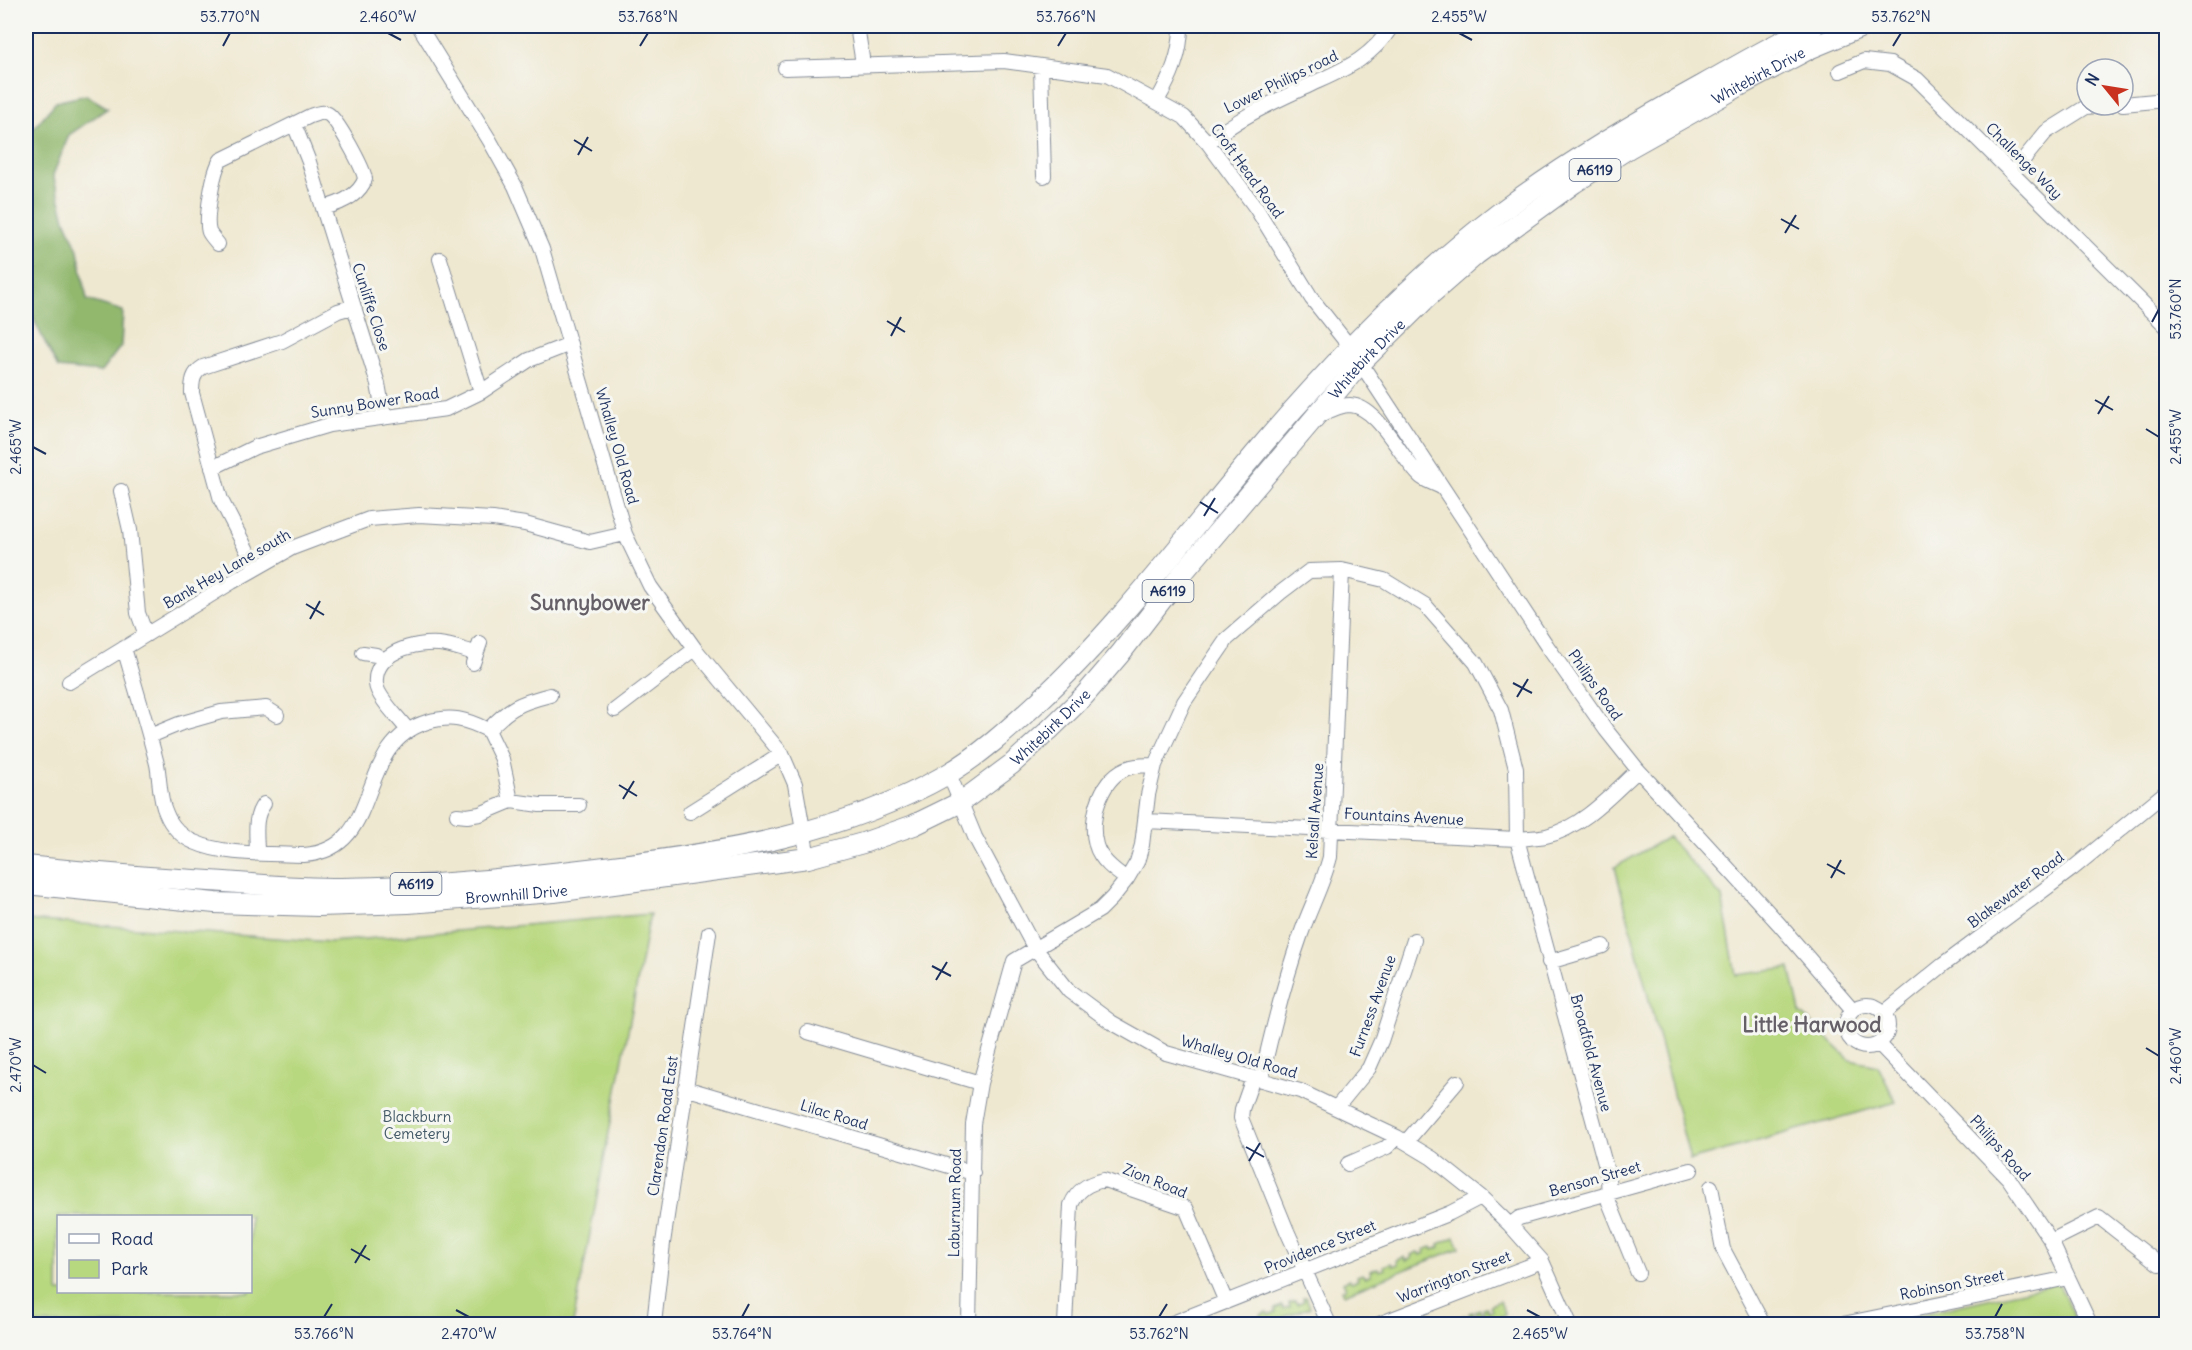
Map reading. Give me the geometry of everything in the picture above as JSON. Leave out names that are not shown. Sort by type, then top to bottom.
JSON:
[{"type":"highway","name":"Whitebirk Drive","points":[[949,774],[1001,735],[1063,679],[1102,637],[1266,441],[1355,356],[1430,270],[1497,215],[1563,168],[1638,121],[1814,26]]},
{"type":"highway","name":"Whitebirk Drive","points":[[960,802],[1012,764],[1084,696],[1120,654],[1188,566],[1314,418],[1355,356],[1415,310],[1477,254],[1574,183],[1629,148],[1743,84],[1811,48],[1864,26]]},
{"type":"highway","name":"Brownhill Drive","points":[[26,866],[283,886],[361,887],[512,878],[726,851],[847,820],[880,808],[949,774]]},
{"type":"highway","name":"Brownhill Drive","points":[[26,884],[190,901],[319,906],[408,903],[554,892],[808,858],[863,843],[914,825],[960,802]]},
{"type":"street","name":"Whalley Old Road","points":[[418,26],[490,141],[515,186],[542,249],[625,534],[650,586],[695,649],[782,754],[795,784],[808,858]]},
{"type":"street","points":[[857,26],[864,64]]},
{"type":"street","points":[[1157,101],[1170,77],[1178,55],[1181,26]]},
{"type":"street","name":"Lower Philips road","points":[[1208,143],[1226,127],[1354,64],[1383,39],[1392,26]]},
{"type":"street","name":"Croft Head Road","points":[[785,68],[1004,61],[1107,75],[1184,117],[1208,143],[1256,208],[1312,299],[1355,356]]},
{"type":"street","name":"Challenge Way","points":[[1840,71],[1864,61],[1890,64],[1917,79],[2166,326]]},
{"type":"street","points":[[1041,67],[1044,176]]},
{"type":"street","points":[[2135,103],[2166,100]]},
{"type":"street","points":[[218,243],[208,230],[209,209],[218,165],[227,156],[317,113],[328,114],[363,168],[365,179],[360,189],[338,204],[323,208]]},
{"type":"street","points":[[2013,172],[2046,132],[2075,114]]},
{"type":"street","name":"Cunliffe Close","points":[[294,124],[309,162],[352,307],[378,384],[384,417]]},
{"type":"street","points":[[440,259],[481,392]]},
{"type":"street","points":[[256,568],[221,501],[192,393],[193,379],[198,370],[210,364],[282,341],[338,311],[352,307]]},
{"type":"street","name":"Sunny Bower Road","points":[[212,468],[255,447],[329,424],[446,409],[481,392],[529,360],[570,344]]},
{"type":"street","name":"Philips Road","points":[[1355,356],[1547,646],[1606,730],[1638,770],[1779,924],[1853,1010]]},
{"type":"street","points":[[1314,418],[1334,408],[1350,405],[1361,408],[1373,417],[1421,477],[1442,488]]},
{"type":"street","points":[[121,491],[130,530],[138,614],[146,635]]},
{"type":"street","name":"Bank Hey Lane south","points":[[69,682],[292,548],[369,519],[419,515],[493,519],[525,524],[590,542],[625,534]]},
{"type":"street","name":"Laburnum Road","points":[[969,1324],[973,1124],[980,1083],[1014,961],[1034,947],[1100,910],[1113,898],[1127,879],[1137,862],[1155,765],[1184,702],[1227,639],[1309,571],[1342,570]]},
{"type":"street","name":"Kelsall Avenue","points":[[1329,1324],[1287,1231],[1241,1118],[1242,1109],[1257,1079],[1301,933],[1330,857],[1342,570]]},
{"type":"street","name":"Broadfold Avenue","points":[[1342,570],[1384,580],[1425,605],[1476,663],[1501,710],[1516,769],[1517,839],[1608,1174],[1609,1202],[1638,1273]]},
{"type":"street","points":[[407,729],[378,692],[377,676],[383,660],[401,650],[425,644],[451,646],[476,653]]},
{"type":"street","points":[[124,648],[150,736],[160,778],[164,811],[171,823],[192,842],[216,850],[257,853],[316,854],[333,847],[356,824],[380,762],[398,737],[407,729],[446,718],[467,719],[488,730],[502,759],[511,801]]},
{"type":"street","points":[[615,710],[695,649]]},
{"type":"street","points":[[363,652],[376,655],[383,660]]},
{"type":"street","points":[[488,730],[511,708],[523,702],[550,695]]},
{"type":"street","points":[[150,736],[179,724],[221,712],[266,708],[278,715]]},
{"type":"street","points":[[690,812],[782,754]]},
{"type":"street","points":[[1127,879],[1111,868],[1096,846],[1093,814],[1107,783],[1130,767],[1155,765]]},
{"type":"street","name":"Fountains Avenue","points":[[1146,821],[1517,839],[1546,836],[1572,825],[1597,807],[1638,770]]},
{"type":"street","name":"Whalley Old Road","points":[[949,774],[975,837],[1034,947],[1069,991],[1112,1022],[1166,1053],[1300,1091],[1337,1107],[1432,1158],[1481,1197],[1542,1261],[1570,1324]]},
{"type":"street","name":"Blakewater Road","points":[[1884,1013],[1943,965],[2072,869],[2166,792]]},
{"type":"street","points":[[457,815],[480,814],[511,801],[540,805],[579,805]]},
{"type":"street","points":[[257,853],[251,816],[264,804]]},
{"type":"street","name":"Clarendon Road East","points":[[654,1324],[709,933]]},
{"type":"street","name":"Furness Avenue","points":[[1337,1107],[1369,1068],[1381,1041],[1414,940]]},
{"type":"street","points":[[1549,962],[1603,946]]},
{"type":"street","points":[[1869,1005],[1876,1006],[1884,1013],[1888,1021],[1888,1028],[1879,1044],[1861,1046],[1850,1037],[1846,1025],[1847,1018],[1853,1010],[1859,1006],[1869,1005]]},
{"type":"street","points":[[808,1032],[980,1083]]},
{"type":"street","name":"Philips Road","points":[[1879,1044],[2009,1179],[2051,1241],[2090,1324]]},
{"type":"street","points":[[1348,1164],[1401,1140],[1457,1082]]},
{"type":"street","name":"Lilac Road","points":[[686,1088],[972,1173]]},
{"type":"street","name":"Benson Street","points":[[1510,1225],[1519,1218],[1690,1170]]},
{"type":"street","name":"Zion Road","points":[[1065,1324],[1071,1204],[1079,1191],[1093,1182],[1104,1180],[1186,1208],[1226,1302]]},
{"type":"street","points":[[1711,1188],[1723,1249],[1763,1324]]},
{"type":"street","name":"Providence Street","points":[[1170,1324],[1450,1213],[1481,1197]]},
{"type":"street","points":[[2051,1241],[2099,1216],[2158,1264],[2166,1263]]},
{"type":"street","name":"Warrington Street","points":[[1379,1324],[1542,1261]]},
{"type":"street","name":"Robinson Street","points":[[1843,1324],[2068,1278]]},
{"type":"green space","points":[[86,95],[108,108],[69,135],[53,175],[65,219],[78,250],[87,300],[123,311],[121,346],[101,372],[58,368],[26,304],[26,137],[56,102]]},
{"type":"green space","points":[[1668,837],[1722,897],[1736,975],[1790,968],[1800,1012],[1850,1060],[1878,1066],[1896,1102],[1690,1160],[1615,867]]},
{"type":"green space","name":"Blackburn Cemetery","points":[[650,914],[573,1324],[26,1324],[26,920],[331,942]]},
{"type":"green space","points":[[1455,1237],[1460,1248],[1344,1294],[1342,1290],[1346,1288],[1343,1282],[1350,1279],[1351,1282],[1358,1280],[1357,1276],[1363,1274],[1365,1277],[1371,1275],[1370,1271],[1378,1268],[1379,1271],[1385,1269],[1383,1266],[1391,1263],[1393,1266],[1398,1264],[1397,1260],[1405,1257],[1406,1261],[1412,1258],[1411,1255],[1418,1252],[1420,1255],[1425,1253],[1424,1250],[1432,1247],[1433,1250],[1440,1247],[1439,1244]]},
{"type":"green space","points":[[2058,1283],[2073,1313],[2075,1324],[1878,1324]]},
{"type":"green space","points":[[1306,1297],[1310,1307],[1266,1324],[1246,1324],[1248,1323],[1246,1320],[1253,1317],[1255,1321],[1261,1318],[1260,1315],[1267,1312],[1269,1315],[1282,1306],[1283,1309],[1290,1307],[1289,1303],[1295,1301],[1297,1304],[1304,1301],[1303,1298]]},
{"type":"green space","points":[[1500,1301],[1505,1315],[1480,1324],[1456,1324],[1458,1323],[1456,1318],[1459,1317],[1461,1322],[1464,1321],[1463,1316],[1466,1315],[1468,1319],[1471,1319],[1469,1313],[1473,1312],[1475,1317],[1478,1316],[1476,1311],[1479,1309],[1482,1314],[1484,1313],[1483,1308],[1486,1307],[1489,1312],[1492,1310],[1490,1305]]},
{"type":"district","name":"Sunnybower","points":[[590,603]]},
{"type":"district","name":"Little Harwood","points":[[1812,1025]]}]
